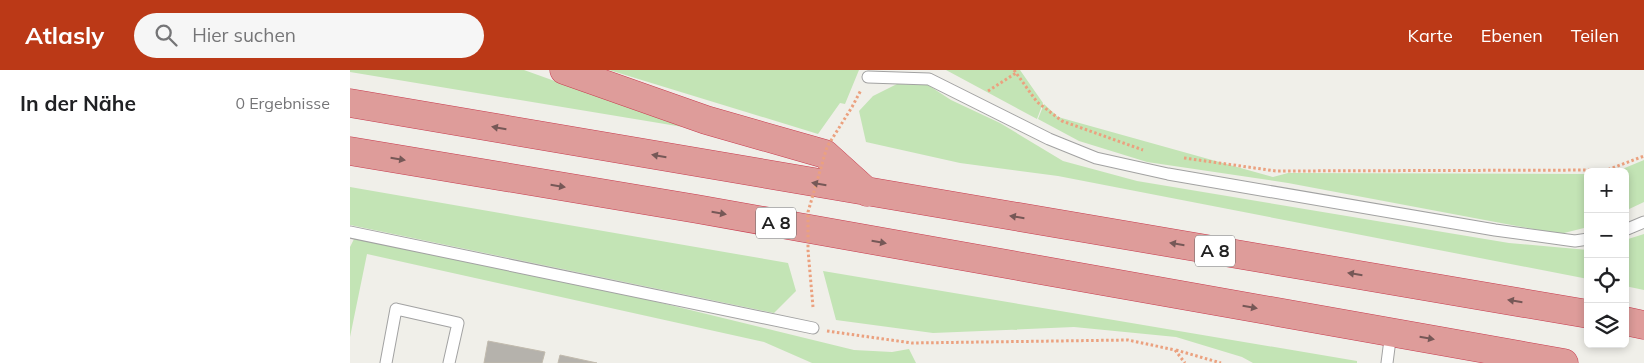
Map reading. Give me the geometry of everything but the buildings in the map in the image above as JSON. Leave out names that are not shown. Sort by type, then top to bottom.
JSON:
[{"type":"highway","points":[[564,70],[706,120],[825,154],[867,192]]},
{"type":"highway","name":"A 8","points":[[350,103],[1584,313]]},
{"type":"highway","name":"A 8","points":[[350,151],[697,209],[1564,363]]},
{"type":"highway","points":[[1629,323],[1644,325]]},
{"type":"lane","points":[[868,77],[929,79],[1049,139],[1096,158],[1168,174],[1495,230],[1575,241],[1584,240]]},
{"type":"lane","points":[[1629,228],[1644,222]]},
{"type":"lane","points":[[350,232],[813,328]]},
{"type":"lane","points":[[386,363],[396,309],[458,322],[449,363]]},
{"type":"lane","points":[[1387,363],[1391,332]]},
{"type":"path","points":[[976,102],[992,86],[1015,72],[1037,102],[1062,121],[1146,151]]},
{"type":"path","points":[[813,307],[808,250],[808,212],[827,147],[852,107]]},
{"type":"path","points":[[1174,157],[1276,171],[1295,171],[1607,170],[1644,156]]},
{"type":"path","points":[[813,328],[856,337],[912,343],[1128,340],[1175,350],[1221,363]]},
{"type":"path","points":[[1175,350],[1185,363]]},
{"type":"green space","points":[[350,70],[524,70],[683,127],[350,72]]},
{"type":"green space","points":[[609,70],[859,70],[845,104],[840,103],[818,134]]},
{"type":"green space","points":[[946,70],[1020,70],[1043,103],[1037,119]]},
{"type":"green space","points":[[897,84],[928,85],[951,100],[1000,123],[1063,161],[1137,181],[1509,243],[1584,250],[1584,278],[1058,176],[960,163],[866,142],[859,111],[873,96]]},
{"type":"green space","points":[[1044,104],[1058,117],[1273,177],[1288,173],[1584,174],[1584,228],[1560,234],[1288,183],[1147,162],[1079,141],[1038,119]]},
{"type":"green space","points":[[1644,160],[1644,202],[1629,209],[1629,168],[1625,168]]},
{"type":"green space","points":[[350,187],[788,263],[796,291],[774,313],[350,225]]},
{"type":"green space","points":[[1644,234],[1644,290],[1629,287],[1629,239]]},
{"type":"green space","points":[[355,237],[641,298],[854,350],[892,352],[909,349],[916,363],[812,363],[764,342],[367,254],[350,337],[350,247]]},
{"type":"green space","points":[[823,271],[1357,361],[1357,363],[1253,363],[1242,357],[1176,337],[1074,327],[933,333],[836,320]]}]
